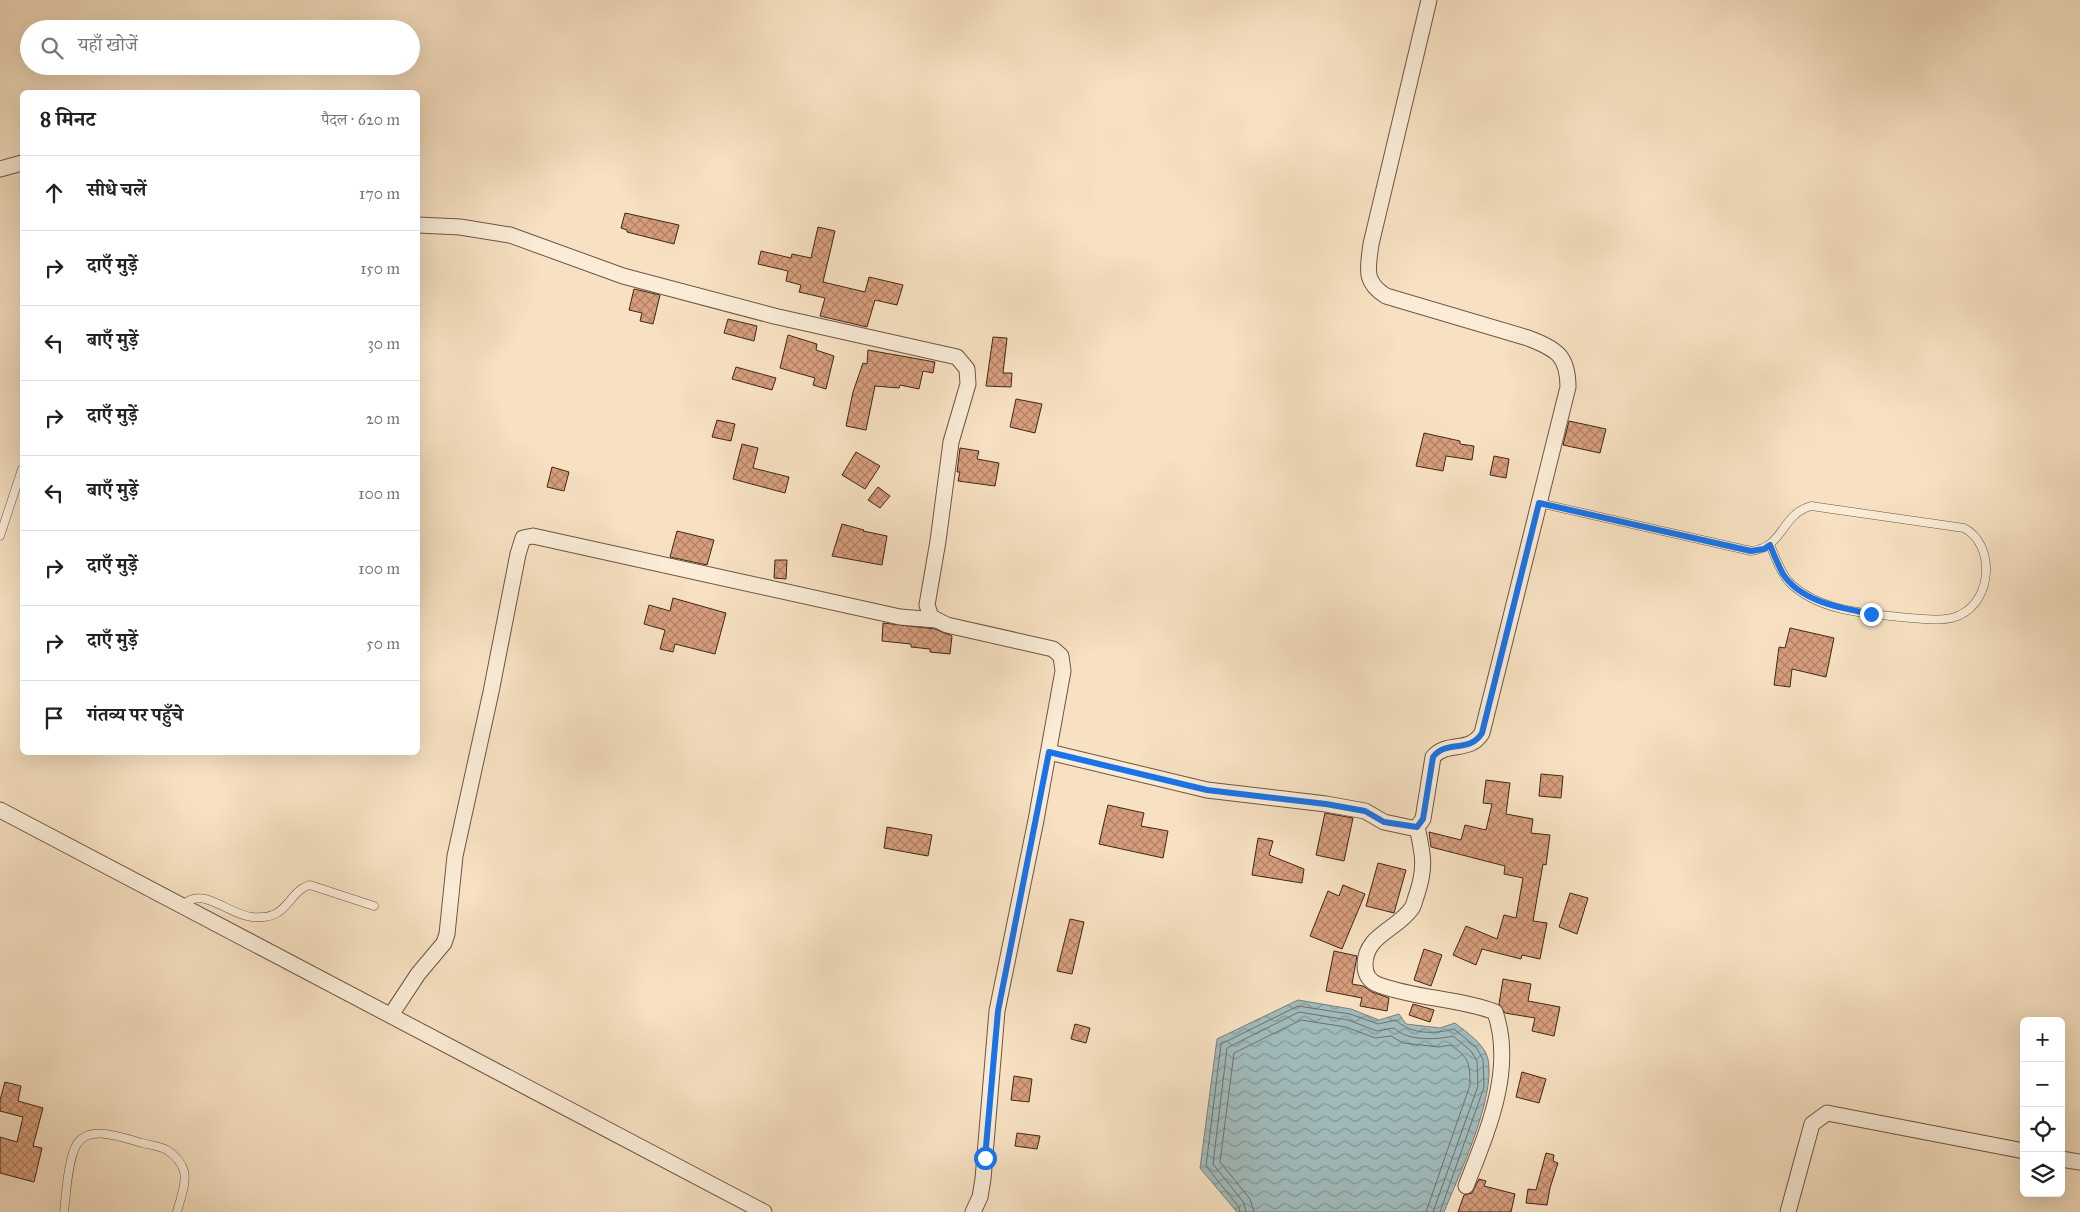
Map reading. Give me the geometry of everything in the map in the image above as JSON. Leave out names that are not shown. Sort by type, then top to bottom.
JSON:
[{"type":"street","points":[[1429,0],[1371,244],[1368,274],[1371,284],[1386,296],[1547,345],[1558,353],[1568,371],[1568,388],[1482,733],[1477,741],[1472,744],[1443,749],[1433,757],[1423,819],[1417,827],[1424,858],[1423,876],[1412,908],[1372,942],[1365,961],[1365,971],[1370,980],[1379,985],[1434,999],[1482,1007],[1495,1012],[1502,1038],[1496,1100],[1490,1124],[1466,1186]]},
{"type":"street","points":[[0,169],[20,164]]},
{"type":"street","points":[[420,225],[460,227],[510,234],[623,276],[774,316],[957,357],[966,369],[968,384],[951,442],[938,541],[928,592],[928,611],[936,620]]},
{"type":"street","points":[[391,1015],[418,974],[444,943],[455,856],[491,692],[518,554],[523,538],[533,536],[900,617],[936,620],[947,625],[1053,649],[1061,656],[1061,684],[998,1011],[983,1179],[980,1197],[973,1212]]},
{"type":"street","points":[[1049,752],[1207,790],[1326,804],[1365,811],[1384,822],[1417,827]]},
{"type":"street","points":[[0,810],[764,1212]]},
{"type":"street","points":[[1788,1212],[1812,1124],[1827,1113],[2020,1151]]},
{"type":"street","points":[[2065,1160],[2080,1162]]},
{"type":"lane","points":[[0,536],[20,476]]},
{"type":"lane","points":[[1539,503],[1751,551],[1764,549],[1770,545],[1792,517],[1801,509],[1810,506],[1964,528],[1975,534],[1983,546],[1986,563],[1984,584],[1974,604],[1959,616],[1929,619],[1871,614],[1842,608],[1803,593],[1782,573],[1770,545]]},
{"type":"lane","points":[[182,906],[188,900],[197,897],[243,916],[266,917],[286,908],[302,889],[310,885],[374,906]]},
{"type":"lane","points":[[64,1212],[72,1157],[77,1144],[84,1137],[109,1134],[165,1149],[176,1157],[184,1171],[184,1184],[177,1212]]},
{"type":"water","points":[[1298,1000],[1351,1009],[1379,1020],[1399,1014],[1406,1024],[1440,1028],[1455,1023],[1483,1048],[1488,1059],[1487,1094],[1475,1136],[1444,1212],[1237,1212],[1200,1168],[1217,1039]]},
{"type":"building","points":[[625,213],[679,225],[674,244],[627,232],[627,230],[621,228]]},
{"type":"building","points":[[818,227],[835,231],[823,282],[865,292],[869,277],[903,285],[897,305],[875,300],[867,327],[820,316],[825,298],[799,292],[801,285],[786,281],[788,271],[758,264],[761,251],[791,258],[792,254],[811,258]]},
{"type":"building","points":[[634,289],[660,295],[653,324],[640,321],[642,313],[629,310]]},
{"type":"building","points":[[728,319],[757,326],[754,341],[724,333]]},
{"type":"building","points":[[788,335],[817,344],[816,350],[834,356],[826,389],[813,385],[815,378],[780,368]]},
{"type":"building","points":[[993,337],[1007,338],[1003,373],[1012,373],[1011,387],[986,386]]},
{"type":"building","points":[[868,350],[935,362],[933,373],[923,371],[919,389],[900,385],[899,388],[875,386],[866,430],[846,426],[853,392],[863,363],[867,364]]},
{"type":"building","points":[[736,367],[776,378],[772,390],[732,379]]},
{"type":"building","points":[[1016,399],[1042,404],[1035,433],[1010,427]]},
{"type":"building","points":[[717,420],[735,424],[731,441],[712,437]]},
{"type":"building","points":[[1569,421],[1606,429],[1600,453],[1563,445]]},
{"type":"building","points":[[1424,433],[1460,441],[1460,444],[1474,446],[1472,460],[1446,456],[1443,471],[1416,466]]},
{"type":"building","points":[[742,444],[758,448],[753,468],[789,477],[785,493],[733,479]]},
{"type":"building","points":[[960,448],[979,451],[977,459],[999,463],[995,486],[958,481],[960,472],[957,472]]},
{"type":"building","points":[[856,452],[880,466],[865,489],[842,475]]},
{"type":"building","points":[[1494,456],[1509,459],[1506,478],[1490,475]]},
{"type":"building","points":[[552,467],[569,472],[564,491],[547,487]]},
{"type":"building","points":[[878,487],[890,496],[880,508],[868,500]]},
{"type":"building","points":[[842,524],[887,536],[882,565],[832,556]]},
{"type":"building","points":[[677,531],[714,540],[707,565],[670,557]]},
{"type":"building","points":[[775,560],[787,560],[786,579],[774,578]]},
{"type":"building","points":[[673,598],[726,613],[715,654],[675,644],[673,652],[660,649],[665,630],[644,624],[649,605],[670,611]]},
{"type":"building","points":[[883,623],[935,629],[952,636],[950,654],[930,652],[930,649],[911,647],[911,644],[882,641]]},
{"type":"building","points":[[1790,628],[1834,638],[1826,677],[1792,669],[1790,687],[1774,685],[1779,647],[1785,648]]},
{"type":"building","points":[[1541,774],[1563,776],[1561,798],[1539,796]]},
{"type":"building","points":[[1486,780],[1510,783],[1506,814],[1533,819],[1531,833],[1550,835],[1546,865],[1543,864],[1533,921],[1547,923],[1540,959],[1522,955],[1521,959],[1482,949],[1476,965],[1453,955],[1466,926],[1497,939],[1504,915],[1516,918],[1523,878],[1504,874],[1505,866],[1431,847],[1429,832],[1461,840],[1465,825],[1486,830],[1492,804],[1483,803]]},
{"type":"building","points":[[1108,805],[1144,813],[1141,826],[1168,831],[1163,858],[1099,844]]},
{"type":"building","points":[[1325,813],[1353,818],[1344,861],[1316,855]]},
{"type":"building","points":[[887,827],[932,835],[928,856],[884,848]]},
{"type":"building","points":[[1258,838],[1273,841],[1269,855],[1304,869],[1302,883],[1252,875]]},
{"type":"building","points":[[1378,863],[1406,870],[1394,913],[1366,906]]},
{"type":"building","points":[[1343,885],[1365,894],[1342,949],[1310,936],[1328,891],[1339,896]]},
{"type":"building","points":[[1570,893],[1588,898],[1577,934],[1559,927]]},
{"type":"building","points":[[1070,919],[1084,922],[1072,974],[1057,971]]},
{"type":"building","points":[[1424,949],[1442,955],[1431,986],[1414,980]]},
{"type":"building","points":[[1334,951],[1357,956],[1352,984],[1363,986],[1372,992],[1389,998],[1387,1011],[1360,1006],[1362,998],[1326,991]]},
{"type":"building","points":[[1503,979],[1531,984],[1528,1001],[1560,1007],[1554,1036],[1532,1031],[1535,1018],[1505,1013],[1499,1004]]},
{"type":"building","points":[[1413,1004],[1434,1010],[1430,1022],[1409,1015]]},
{"type":"building","points":[[1075,1024],[1090,1028],[1086,1043],[1071,1039]]},
{"type":"building","points":[[1522,1072],[1546,1079],[1539,1103],[1516,1097]]},
{"type":"building","points":[[1014,1076],[1032,1079],[1029,1102],[1011,1100]]},
{"type":"building","points":[[5,1082],[21,1086],[18,1101],[43,1108],[33,1146],[42,1148],[34,1182],[0,1173],[0,1137],[17,1142],[23,1117],[0,1111],[0,1100]]},
{"type":"building","points":[[1017,1133],[1040,1136],[1037,1149],[1015,1146]]},
{"type":"building","points":[[1546,1153],[1554,1155],[1553,1161],[1558,1163],[1547,1205],[1526,1203],[1528,1189],[1536,1190]]},
{"type":"building","points":[[1479,1179],[1486,1181],[1484,1186],[1515,1194],[1511,1212],[1458,1212],[1464,1195],[1472,1193]]},
{"type":"route","points":[[985,1158],[998,1011],[1049,752],[1207,790],[1326,804],[1365,811],[1384,822],[1405,827],[1417,827],[1423,819],[1433,757],[1443,749],[1472,744],[1477,741],[1487,720],[1539,503],[1751,551],[1764,549],[1770,545],[1782,573],[1789,582],[1803,593],[1819,601],[1871,614]]}]
